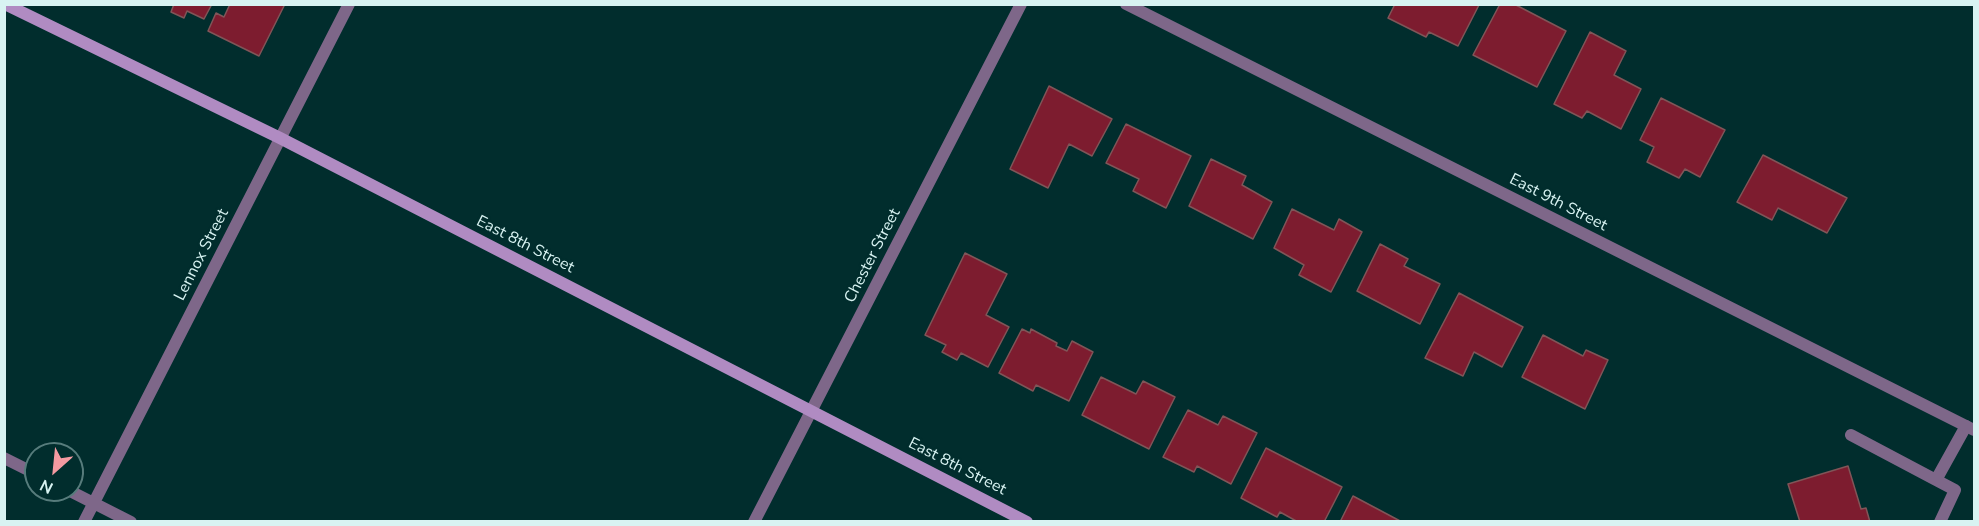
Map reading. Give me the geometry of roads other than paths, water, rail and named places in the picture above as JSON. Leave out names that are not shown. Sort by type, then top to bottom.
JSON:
[{"type":"street","name":"East 8th Street","points":[[5,4],[280,138],[1027,522]]},
{"type":"street","name":"Lennox Street","points":[[84,522],[349,4]]},
{"type":"street","name":"Chester Street","points":[[754,522],[1021,4]]},
{"type":"street","name":"East 9th Street","points":[[1126,4],[1970,428]]},
{"type":"street","points":[[1936,480],[1970,428]]},
{"type":"street","points":[[1851,435],[1955,490],[1940,522]]},
{"type":"street","points":[[4,458],[24,468]]},
{"type":"street","points":[[84,498],[131,522]]}]
